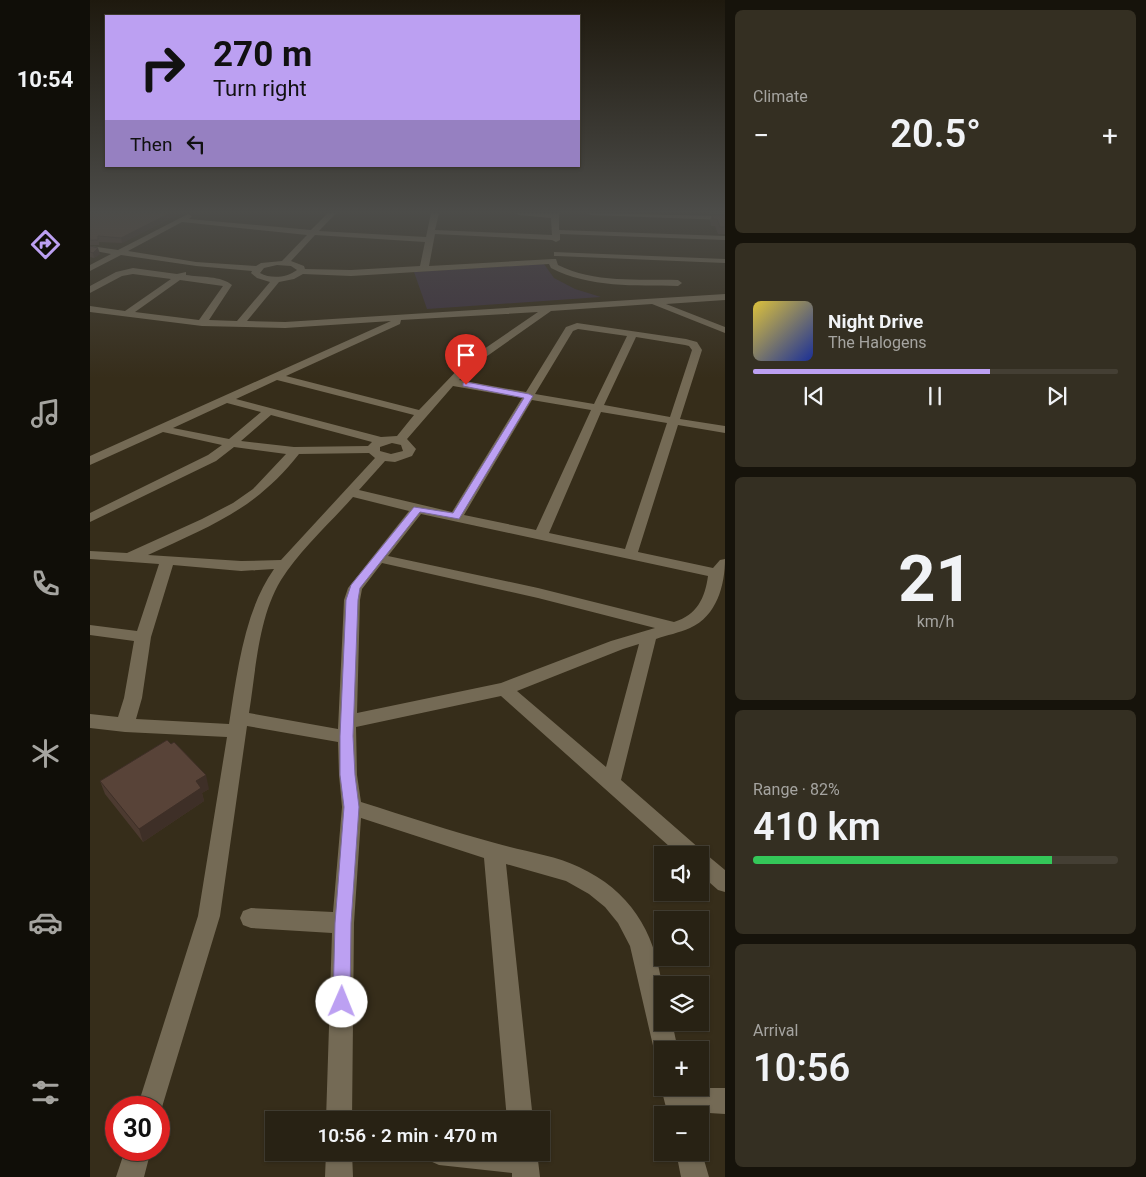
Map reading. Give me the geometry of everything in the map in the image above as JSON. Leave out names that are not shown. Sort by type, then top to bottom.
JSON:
[{"type":"street","points":[[126,314],[191,268]]},
{"type":"street","points":[[244,268],[257,269],[255,273],[259,276],[277,279],[297,275],[301,271],[351,273],[424,268]]},
{"type":"street","points":[[558,268],[604,280],[690,268]]},
{"type":"street","points":[[646,268],[674,271]]},
{"type":"street","points":[[90,290],[119,274],[133,271],[224,283],[228,286],[202,323]]},
{"type":"street","points":[[674,271],[685,299]]},
{"type":"street","points":[[240,324],[277,279]]},
{"type":"street","points":[[90,309],[202,323],[285,325],[725,297]]},
{"type":"street","points":[[652,302],[725,330]]},
{"type":"street","points":[[164,429],[231,444],[294,452],[379,449],[400,440],[450,382],[490,347],[549,308]]},
{"type":"street","points":[[90,462],[405,318]]},
{"type":"street","points":[[456,516],[569,329],[577,326],[686,342],[696,347],[697,350],[631,553]]},
{"type":"street","points":[[541,535],[597,408],[633,334]]},
{"type":"street","points":[[276,377],[422,414]]},
{"type":"street","points":[[450,382],[725,430]]},
{"type":"street","points":[[227,400],[379,449],[394,458],[408,453],[409,446],[400,440]]},
{"type":"street","points":[[90,518],[189,470],[231,444],[268,412]]},
{"type":"street","points":[[154,1096],[210,916],[255,629],[263,603],[273,580],[285,564],[351,492],[379,449]]},
{"type":"street","points":[[127,560],[238,505],[260,488],[294,452]]},
{"type":"street","points":[[90,721],[125,725],[239,725],[347,730],[504,689],[617,645],[684,624],[702,613],[713,592],[721,568],[541,535],[418,509],[351,492]]},
{"type":"street","points":[[339,1111],[343,923],[352,807],[348,775],[347,730],[352,600],[355,588],[418,509]]},
{"type":"street","points":[[90,556],[127,560],[242,566],[285,564]]},
{"type":"street","points":[[378,558],[538,593],[674,627]]},
{"type":"street","points":[[125,725],[133,698],[144,637],[167,561]]},
{"type":"street","points":[[90,630],[144,637]]},
{"type":"street","points":[[611,782],[648,635]]},
{"type":"street","points":[[504,689],[683,846]]},
{"type":"street","points":[[352,807],[494,852],[571,873],[596,887],[613,900],[626,916],[641,943],[664,1041]]},
{"type":"street","points":[[494,852],[519,1111]]},
{"type":"street","points":[[709,869],[725,883]]},
{"type":"street","points":[[251,918],[343,923]]},
{"type":"street","points":[[678,1101],[725,1101]]},
{"type":"street","points":[[130,1177],[135,1161]]},
{"type":"street","points":[[339,1161],[339,1177]]},
{"type":"street","points":[[509,1161],[525,1163]]},
{"type":"street","points":[[691,1161],[695,1177]]},
{"type":"shaded area","points":[[480,268],[547,268],[554,278],[575,289],[601,297],[427,309],[414,272]]},
{"type":"building","points":[[167,740],[171,744],[174,742],[206,775],[196,781],[201,788],[139,829],[100,781]]},
{"type":"route","points":[[342,1002],[343,923],[352,807],[347,760],[352,600],[355,588],[394,536],[418,509],[456,516],[529,396],[466,385]]}]
